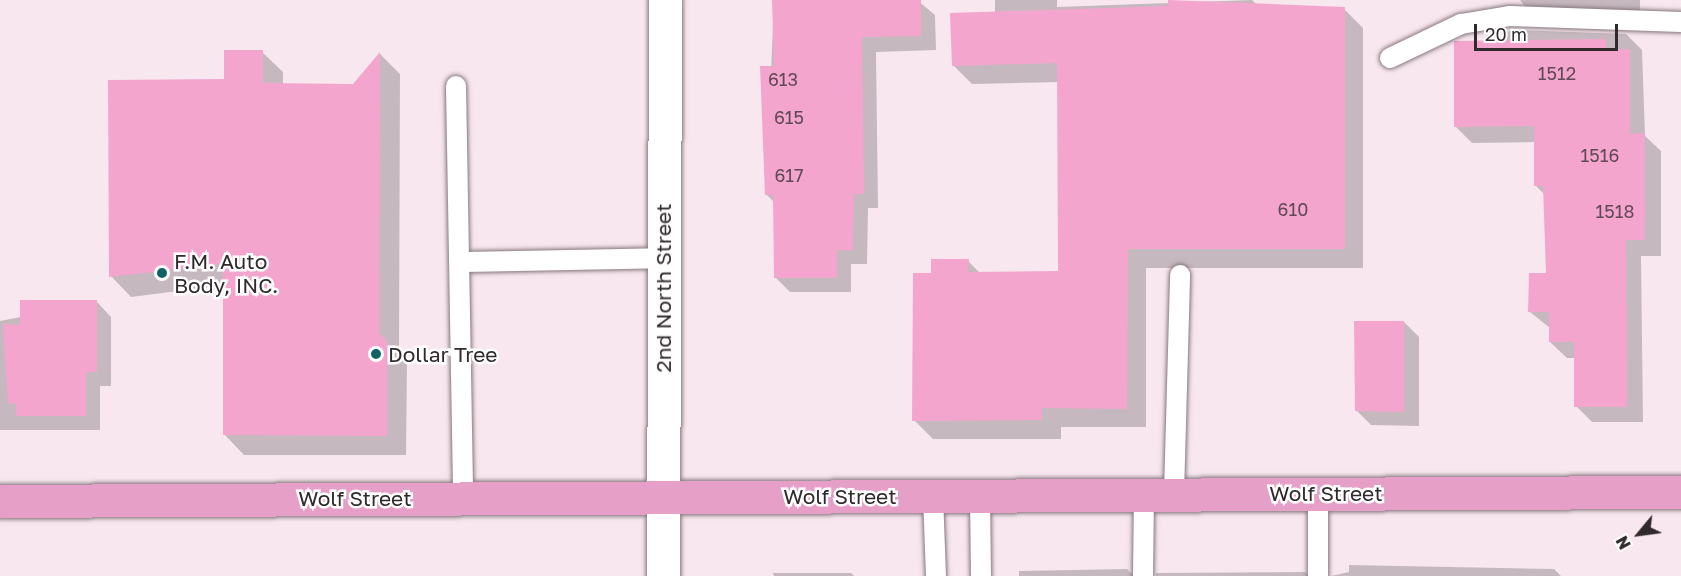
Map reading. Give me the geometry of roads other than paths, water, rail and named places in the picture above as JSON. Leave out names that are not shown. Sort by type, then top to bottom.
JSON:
[{"type":"main road","name":"Wolf Street","points":[[0,501],[1681,492]]},
{"type":"street","name":"2nd North Street","points":[[663,576],[665,0]]},
{"type":"lane","points":[[1390,58],[1461,24],[1510,16],[1681,22]]},
{"type":"lane","points":[[456,86],[462,262],[463,498]]},
{"type":"lane","points":[[462,262],[663,258]]},
{"type":"lane","points":[[1143,576],[1159,494],[1180,275]]},
{"type":"lane","points":[[1318,493],[1318,576]]},
{"type":"lane","points":[[933,495],[936,576]]},
{"type":"lane","points":[[980,495],[981,576]]},
{"type":"place","name":"F.M. Auto Body, INC.","points":[[162,273]]},
{"type":"place","name":"Dollar Tree","points":[[376,354]]}]
